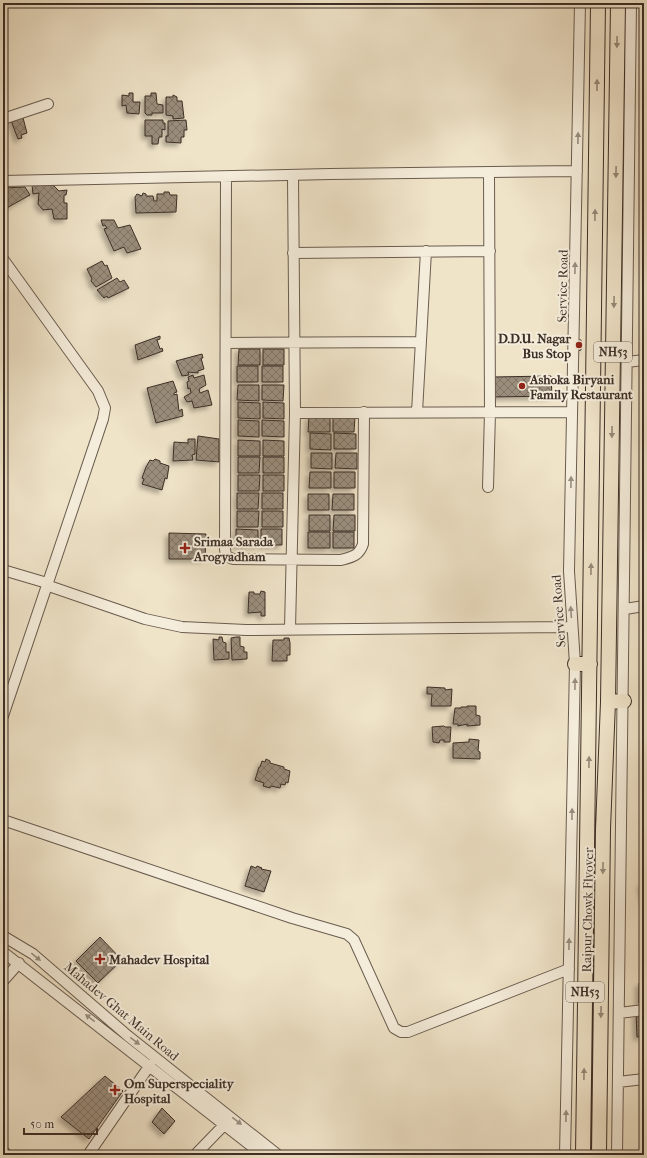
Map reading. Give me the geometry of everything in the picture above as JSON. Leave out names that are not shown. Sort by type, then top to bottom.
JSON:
[{"type":"highway","name":"NH53","points":[[590,664],[598,3]]},
{"type":"highway","name":"NH53","points":[[608,702],[618,3]]},
{"type":"highway","points":[[575,664],[590,664]]},
{"type":"highway","name":"Raipur Chowk Flyover","points":[[583,1155],[590,664]]},
{"type":"highway","points":[[608,702],[624,702]]},
{"type":"highway","name":"Raipur Chowk Flyover","points":[[599,1155],[603,829],[608,702]]},
{"type":"street","name":"Service Road","points":[[565,1155],[575,664],[569,571],[580,3]]},
{"type":"street","points":[[617,1155],[624,702],[631,3]]},
{"type":"street","points":[[3,119],[48,104]]},
{"type":"street","points":[[3,181],[577,171]]},
{"type":"street","points":[[488,487],[490,412],[489,172]]},
{"type":"street","points":[[290,629],[294,413],[293,176]]},
{"type":"street","points":[[226,177],[226,556],[233,559],[291,561],[341,560],[354,556],[360,551],[362,544],[364,412]]},
{"type":"street","points":[[417,412],[426,251]]},
{"type":"street","points":[[293,253],[490,251]]},
{"type":"street","points":[[3,260],[98,391],[105,408],[104,419],[3,716]]},
{"type":"street","points":[[226,344],[421,342]]},
{"type":"street","points":[[627,362],[644,360]]},
{"type":"street","points":[[294,413],[572,412]]},
{"type":"street","points":[[3,570],[145,619],[182,627],[246,630],[572,627]]},
{"type":"street","points":[[625,609],[644,606]]},
{"type":"street","points":[[3,820],[277,914],[347,934],[354,940],[394,1028],[400,1032],[408,1032],[569,969]]},
{"type":"street","name":"Mahadev Ghat Main Road","points":[[3,936],[33,954],[128,1036],[278,1155]]},
{"type":"street","points":[[3,952],[150,1065],[263,1155]]},
{"type":"street","points":[[3,981],[19,963]]},
{"type":"street","points":[[619,1013],[644,1010]]},
{"type":"street","points":[[88,1155],[150,1065]]},
{"type":"street","points":[[618,1082],[644,1079]]},
{"type":"street","points":[[196,1155],[225,1124]]},
{"type":"street","points":[[3,1151],[7,1155]]},
{"type":"building","points":[[129,93],[133,93],[133,102],[140,102],[139,114],[127,113],[126,105],[122,106],[122,95],[129,96]]},
{"type":"building","points":[[151,93],[156,93],[157,104],[163,105],[163,113],[152,113],[152,115],[147,115],[145,113],[145,96],[151,96]]},
{"type":"building","points":[[173,95],[177,97],[177,101],[182,101],[184,118],[173,119],[173,116],[166,115],[166,97],[173,97]]},
{"type":"building","points":[[22,114],[27,133],[21,135],[22,138],[18,139],[10,118]]},
{"type":"building","points":[[145,120],[163,120],[163,123],[165,123],[165,130],[162,129],[162,137],[159,137],[158,144],[152,144],[152,136],[145,136]]},
{"type":"building","points":[[186,120],[187,130],[184,130],[184,137],[181,137],[181,143],[166,142],[166,136],[168,136],[168,121]]},
{"type":"building","points":[[32,185],[53,185],[59,191],[67,190],[66,195],[64,195],[64,203],[67,203],[67,219],[54,219],[52,209],[43,210],[38,204],[39,193],[33,194]]},
{"type":"building","points":[[25,187],[30,195],[3,210],[4,188]]},
{"type":"building","points":[[164,192],[169,192],[170,195],[177,195],[176,212],[136,213],[135,197],[137,194],[142,196],[143,193],[146,194],[146,196],[153,196],[154,201],[157,201],[157,194],[164,194]]},
{"type":"building","points":[[101,220],[114,220],[118,228],[130,225],[141,249],[127,253],[124,247],[114,251],[104,229],[107,228],[105,225],[103,226]]},
{"type":"building","points":[[102,261],[105,266],[107,265],[112,278],[96,287],[91,281],[92,279],[87,269]]},
{"type":"building","points":[[117,278],[120,282],[124,280],[129,288],[108,298],[107,296],[104,298],[97,290]]},
{"type":"building","points":[[160,336],[160,339],[157,340],[160,349],[162,348],[163,351],[138,360],[135,345]]},
{"type":"building","name":"D.D.U. Nagar Bus Stop","points":[[576,340],[581,340],[581,350],[576,351]]},
{"type":"building","points":[[239,349],[260,349],[260,365],[238,365]]},
{"type":"building","points":[[263,349],[284,349],[284,365],[263,365]]},
{"type":"building","points":[[202,354],[203,358],[201,358],[204,369],[198,371],[198,373],[188,372],[189,375],[182,376],[176,361]]},
{"type":"building","points":[[237,366],[258,366],[258,382],[237,382]]},
{"type":"building","points":[[262,366],[283,366],[283,382],[262,382]]},
{"type":"building","points":[[193,375],[194,378],[204,375],[206,385],[199,389],[200,393],[208,390],[212,405],[194,408],[192,401],[187,402],[184,397],[191,393],[190,388],[188,389],[188,377]]},
{"type":"building","name":"Ashoka Biryani Family Restaurant","points":[[551,376],[552,396],[492,397],[492,377]]},
{"type":"building","points":[[173,381],[177,392],[174,393],[174,395],[177,394],[179,411],[182,409],[183,416],[156,423],[147,388]]},
{"type":"building","points":[[238,385],[259,385],[259,401],[237,400]]},
{"type":"building","points":[[262,385],[284,385],[283,401],[262,400]]},
{"type":"building","points":[[238,402],[260,403],[260,419],[238,418]]},
{"type":"building","points":[[263,402],[284,403],[284,419],[263,418]]},
{"type":"building","points":[[309,416],[330,417],[330,432],[308,432]]},
{"type":"building","points":[[333,416],[355,417],[354,432],[333,432]]},
{"type":"building","points":[[238,420],[259,421],[259,437],[238,436]]},
{"type":"building","points":[[262,420],[284,421],[284,437],[262,436]]},
{"type":"building","points":[[310,433],[331,434],[331,450],[310,449]]},
{"type":"building","points":[[334,433],[356,434],[356,449],[334,449]]},
{"type":"building","points":[[198,436],[219,439],[219,462],[196,460]]},
{"type":"building","points":[[188,439],[195,439],[195,454],[192,455],[193,460],[173,461],[174,442],[188,443]]},
{"type":"building","points":[[238,440],[260,441],[260,456],[238,456]]},
{"type":"building","points":[[263,440],[284,441],[284,456],[263,456]]},
{"type":"building","points":[[311,453],[332,453],[332,469],[311,468]]},
{"type":"building","points":[[336,453],[357,453],[357,469],[335,468]]},
{"type":"building","points":[[238,457],[260,457],[259,473],[238,473]]},
{"type":"building","points":[[263,457],[284,457],[284,473],[263,473]]},
{"type":"building","points":[[155,459],[160,461],[160,463],[169,466],[167,479],[165,478],[162,490],[142,484],[144,479],[142,478],[146,467],[150,460],[153,461]]},
{"type":"building","points":[[310,472],[331,472],[331,488],[309,488]]},
{"type":"building","points":[[334,472],[355,472],[355,488],[334,488]]},
{"type":"building","points":[[238,475],[260,475],[259,491],[238,491]]},
{"type":"building","points":[[263,475],[284,475],[284,491],[263,491]]},
{"type":"building","points":[[237,493],[259,493],[258,509],[237,509]]},
{"type":"building","points":[[262,493],[283,493],[283,509],[262,509]]},
{"type":"building","points":[[308,494],[329,494],[329,510],[308,510]]},
{"type":"building","points":[[333,494],[354,494],[354,510],[332,510]]},
{"type":"building","points":[[237,511],[259,511],[258,527],[237,527]]},
{"type":"building","points":[[262,511],[283,511],[283,527],[262,527]]},
{"type":"building","points":[[309,515],[330,515],[330,531],[309,531]]},
{"type":"building","points":[[334,515],[355,515],[355,531],[333,531]]},
{"type":"building","points":[[236,529],[258,530],[258,545],[236,545]]},
{"type":"building","points":[[261,529],[282,529],[282,545],[261,545]]},
{"type":"building","points":[[308,532],[330,532],[330,548],[308,548]]},
{"type":"building","points":[[333,532],[354,532],[354,548],[333,548]]},
{"type":"building","points":[[169,533],[206,534],[205,559],[169,559]]},
{"type":"building","points":[[261,591],[265,592],[265,616],[261,616],[261,612],[248,613],[249,592],[260,594]]},
{"type":"building","points":[[219,637],[222,637],[223,642],[226,643],[226,652],[229,652],[229,659],[214,660],[213,639],[219,640]]},
{"type":"building","points":[[240,637],[240,646],[244,647],[244,652],[247,652],[247,659],[232,660],[231,638]]},
{"type":"building","points":[[284,638],[289,638],[290,643],[290,655],[287,655],[287,661],[272,661],[273,640],[284,640]]},
{"type":"building","points":[[427,687],[445,688],[445,690],[452,689],[451,706],[431,706],[432,694],[427,694]]},
{"type":"building","points":[[476,706],[476,715],[480,716],[480,725],[467,726],[467,724],[458,726],[458,724],[453,724],[455,708]]},
{"type":"building","points":[[432,727],[451,727],[450,742],[440,740],[439,743],[433,742]]},
{"type":"building","points":[[469,739],[479,740],[478,751],[480,752],[480,759],[453,758],[453,743],[469,742]]},
{"type":"building","points":[[266,759],[270,761],[270,763],[284,767],[284,769],[290,771],[288,783],[286,782],[285,785],[281,784],[280,788],[271,786],[270,788],[263,786],[264,783],[255,780],[262,761],[265,762]]},
{"type":"building","points":[[251,866],[256,868],[257,866],[262,868],[261,869],[271,871],[264,892],[245,886]]},
{"type":"building","points":[[644,883],[644,901],[641,884]]},
{"type":"building","points":[[100,937],[122,960],[98,983],[76,961]]},
{"type":"building","points":[[639,983],[644,983],[644,1003],[639,1003]]},
{"type":"building","points":[[644,1012],[644,1036],[637,1037],[636,1013]]},
{"type":"building","points":[[105,1076],[123,1091],[89,1139],[61,1117]]},
{"type":"building","points":[[162,1108],[175,1121],[164,1134],[152,1122]]},
{"type":"place","name":"D.D.U. Nagar Bus Stop","points":[[579,345]]},
{"type":"place","name":"Ashoka Biryani Family Restaurant","points":[[522,386]]},
{"type":"place","name":"Srimaa Sarada Arogyadham","points":[[185,548]]},
{"type":"place","name":"Mahadev Hospital","points":[[100,959]]},
{"type":"place","name":"Om Superspeciality Hospital","points":[[115,1090]]}]
